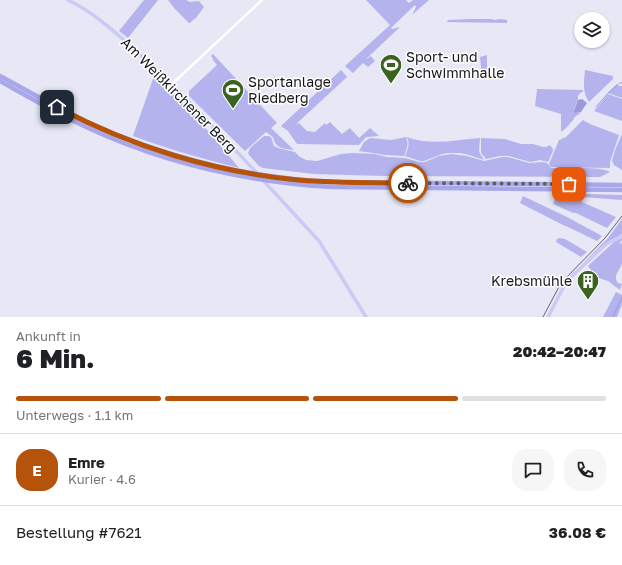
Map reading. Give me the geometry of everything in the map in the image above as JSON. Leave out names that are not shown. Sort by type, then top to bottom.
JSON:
[{"type":"highway","points":[[0,76],[90,124],[123,137],[184,158],[218,167],[246,172],[296,180],[332,182],[622,185]]},
{"type":"highway","points":[[0,81],[58,113],[118,141],[172,160],[246,178],[291,184],[332,187],[622,190]]},
{"type":"main road","name":"Am Weißkirchener Berg","points":[[68,0],[107,26],[172,84],[251,167],[319,242],[366,317]]},
{"type":"main road","points":[[548,317],[559,294],[568,281],[602,248],[608,243],[622,236]]},
{"type":"street","points":[[172,84],[262,0]]},
{"type":"shaded area","points":[[144,0],[158,0],[128,38],[119,31]]},
{"type":"shaded area","points":[[168,0],[186,0],[190,2],[199,1],[204,7],[195,19],[189,23]]},
{"type":"shaded area","points":[[366,0],[406,0],[409,3],[413,0],[429,0],[412,15],[416,7],[415,5],[391,28],[400,27],[365,60],[371,56],[375,61],[368,67],[363,63],[353,73],[345,66],[390,25]]},
{"type":"shaded area","points":[[500,19],[507,20],[507,23],[447,22],[448,20]]},
{"type":"shaded area","name":"Sportanlage Riedberg","points":[[213,54],[277,123],[271,128],[294,150],[278,146],[273,137],[266,132],[245,151],[189,96],[189,91],[217,65],[211,56]]},
{"type":"shaded area","points":[[487,55],[485,77],[483,77],[480,57]]},
{"type":"shaded area","points":[[341,70],[347,77],[295,125],[299,123],[307,131],[315,132],[325,123],[326,125],[330,122],[342,134],[350,128],[359,138],[370,128],[379,136],[366,137],[359,145],[297,144],[288,131],[281,126]]},
{"type":"shaded area","points":[[585,70],[613,76],[613,79],[589,102],[584,90]]},
{"type":"shaded area","points":[[154,76],[192,112],[239,168],[186,154],[133,136]]},
{"type":"shaded area","points":[[617,84],[622,86],[622,98],[608,93]]},
{"type":"shaded area","points":[[537,89],[583,90],[583,92],[578,96],[574,109],[577,113],[581,112],[561,132],[561,114],[535,106]]},
{"type":"shaded area","points":[[608,94],[622,99],[622,121],[594,111]]},
{"type":"shaded area","points":[[582,99],[587,103],[581,112],[575,113],[574,111],[578,100]]},
{"type":"shaded area","points":[[583,120],[619,135],[610,162],[610,168],[551,167],[549,164],[559,140],[566,137]]},
{"type":"shaded area","points":[[622,134],[622,170],[614,165],[612,161]]},
{"type":"shaded area","points":[[264,136],[271,137],[274,146],[295,152],[306,160],[317,161],[341,154],[352,153],[375,154],[425,162],[439,156],[451,154],[467,156],[484,161],[508,157],[529,163],[547,163],[551,168],[590,168],[610,172],[600,177],[384,176],[314,174],[263,168],[259,166],[248,153],[250,148]]},
{"type":"shaded area","points":[[406,137],[407,146],[404,156],[359,151],[364,142],[370,138],[391,140]]},
{"type":"shaded area","points":[[407,137],[415,140],[433,142],[480,138],[479,152],[484,160],[460,153],[447,153],[420,161],[405,156],[408,146]]},
{"type":"shaded area","points":[[481,138],[505,139],[521,144],[533,144],[543,147],[550,145],[553,151],[548,162],[540,160],[530,162],[509,156],[486,159],[481,153]]},
{"type":"shaded area","points":[[557,193],[622,195],[622,200],[583,197],[582,202],[616,217],[607,228],[553,204]]},
{"type":"shaded area","points":[[523,196],[602,236],[597,241],[563,225],[520,203]]},
{"type":"shaded area","points":[[622,219],[622,234],[601,247],[581,265],[608,238]]},
{"type":"shaded area","points":[[559,238],[565,239],[587,252],[581,257],[556,242]]},
{"type":"shaded area","points":[[622,238],[619,244],[622,243],[622,263],[616,278],[618,283],[622,284],[620,290],[608,281],[596,277],[588,266],[614,242]]},
{"type":"shaded area","points":[[616,292],[622,295],[622,304],[617,317],[603,317]]},
{"type":"waterway","points":[[596,107],[617,85]]},
{"type":"waterway","points":[[613,317],[622,297]]},
{"type":"tram line","points":[[543,317],[561,283],[605,238],[622,216]]},
{"type":"way so far","points":[[408,183],[569,184]]},
{"type":"place","name":"Sport- und Schwimmhalle","points":[[391,84]]},
{"type":"place","name":"Sportanlage Riedberg","points":[[233,110]]},
{"type":"place","name":"Krebsmühle","points":[[588,300]]},
{"type":"route","points":[[57,107],[90,124],[123,137],[173,155],[224,168],[296,180],[408,183]]}]
